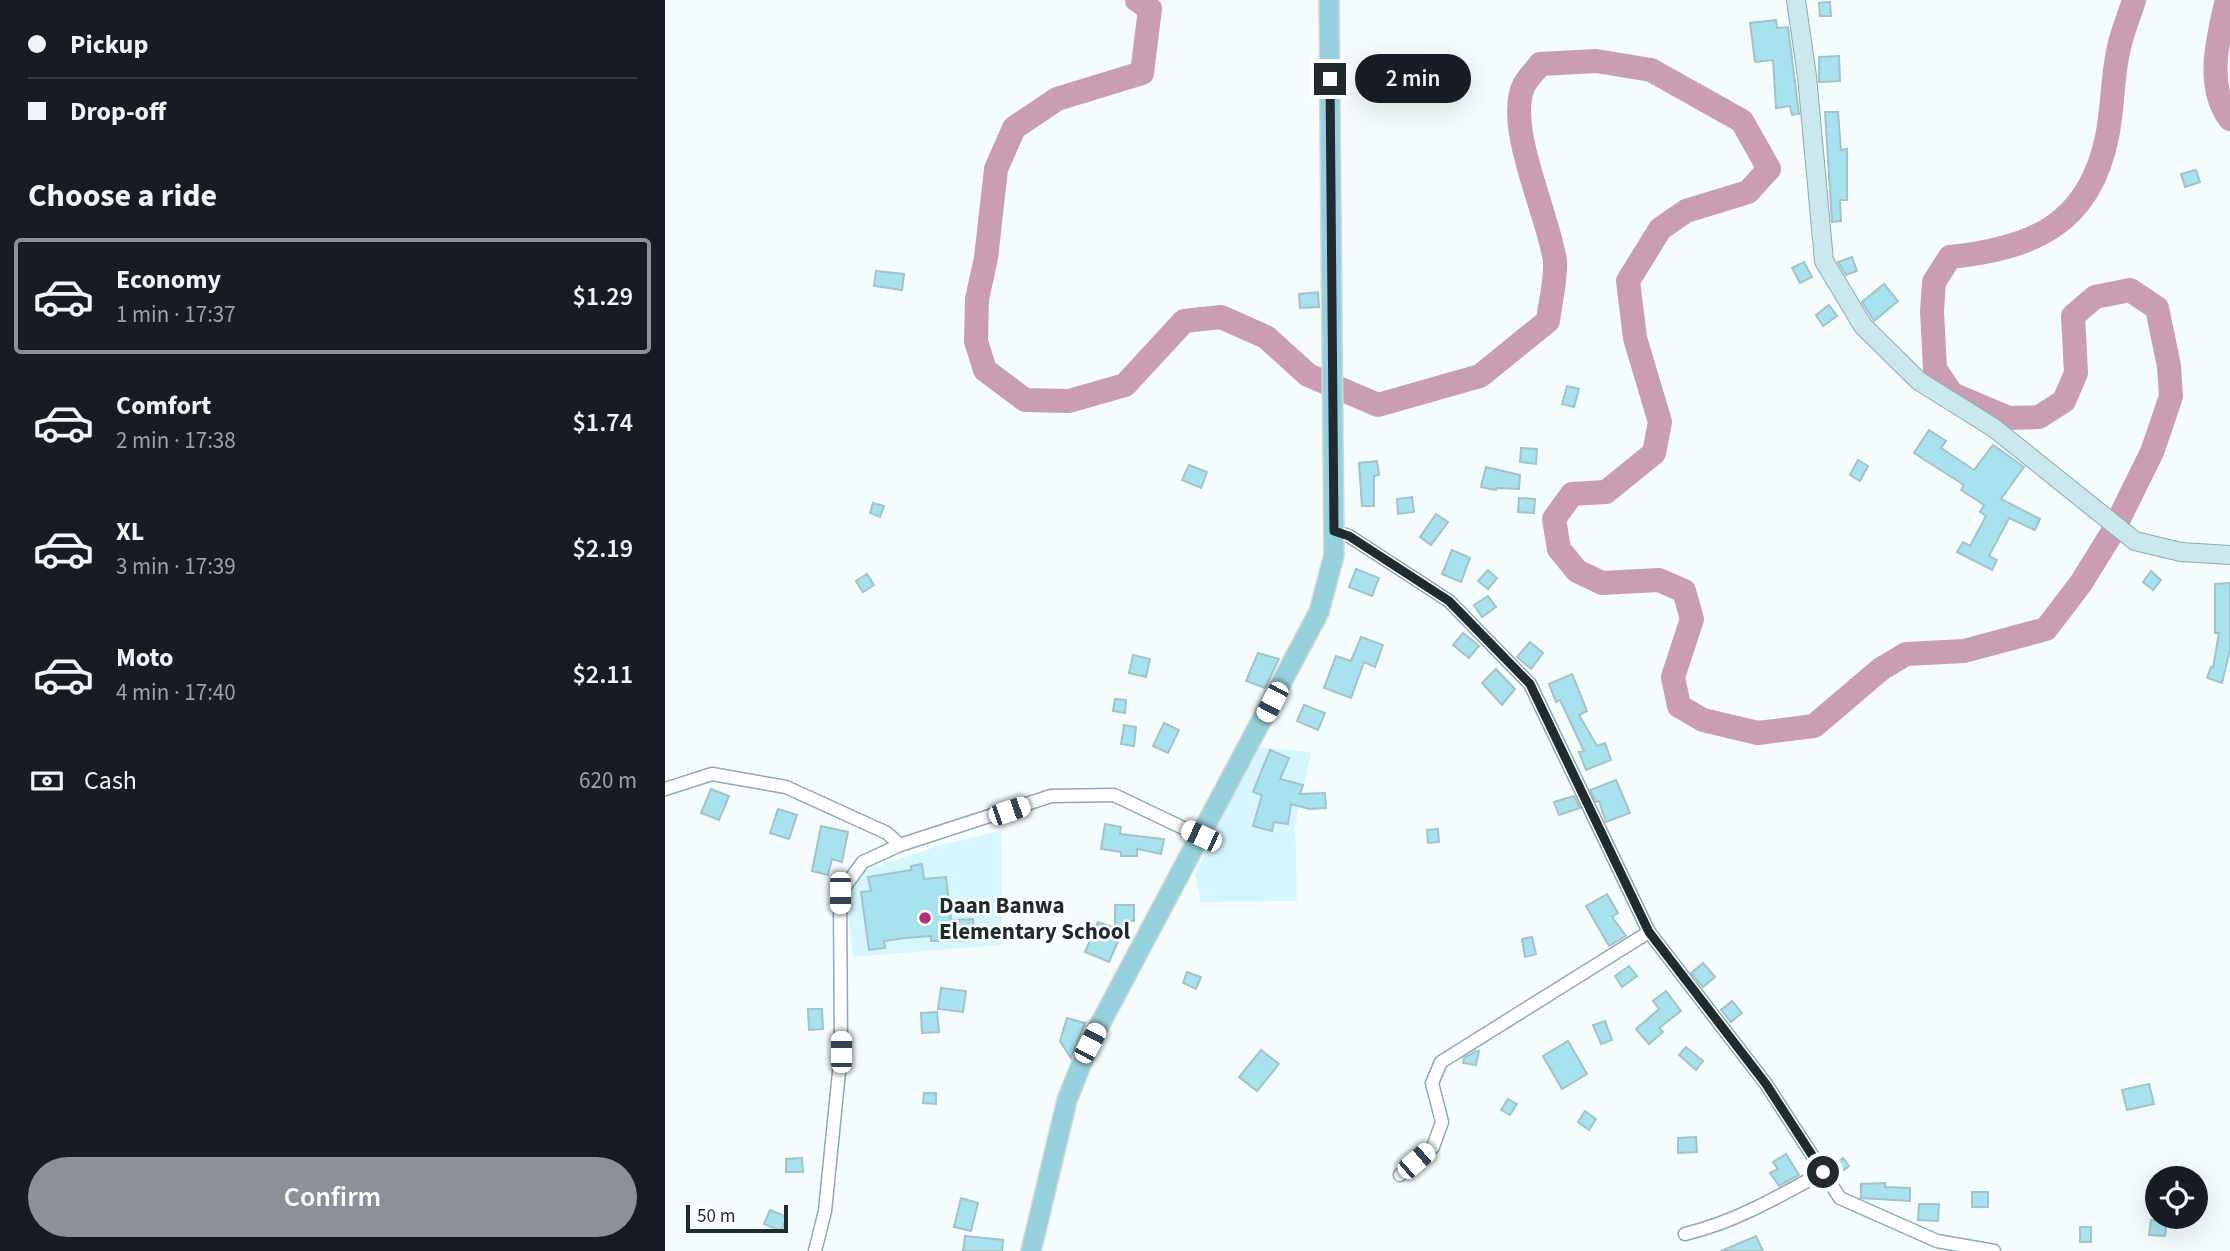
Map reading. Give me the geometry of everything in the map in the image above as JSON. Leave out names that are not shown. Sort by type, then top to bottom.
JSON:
[{"type":"main road","points":[[1031,1251],[1067,1100],[1090,1043],[1319,612],[1334,555],[1335,418],[1329,0]]},
{"type":"street","points":[[1796,0],[1807,76],[1824,261],[1863,326],[1919,382],[1994,428],[2135,541],[2181,552],[2230,555]]},
{"type":"street","points":[[1334,531],[1349,536],[1449,601],[1530,684],[1649,932],[1766,1084],[1840,1198],[1937,1241],[1994,1251]]},
{"type":"street","points":[[665,789],[712,774],[786,787],[887,832],[900,845]]},
{"type":"street","points":[[815,1251],[825,1210],[841,1052],[840,893],[863,862],[900,845],[1051,796],[1114,795],[1201,836]]},
{"type":"street","points":[[1401,1175],[1433,1147],[1442,1122],[1432,1083],[1441,1062],[1649,932]]},
{"type":"street","points":[[1685,1234],[1713,1227],[1757,1208],[1823,1172]]},
{"type":"shaded area","points":[[1256,747],[1311,752],[1295,826],[1297,901],[1201,902],[1195,873]]},
{"type":"shaded area","name":"Daan Banwa Elementary School","points":[[1001,831],[1002,945],[853,957],[846,892],[867,870],[944,844]]},
{"type":"building","points":[[1830,2],[1831,16],[1820,16],[1819,3]]},
{"type":"building","points":[[1776,20],[1777,28],[1788,27],[1799,114],[1792,115],[1790,106],[1776,108],[1773,60],[1755,62],[1750,23]]},
{"type":"building","points":[[1839,56],[1840,81],[1819,82],[1819,57]]},
{"type":"building","points":[[1825,112],[1838,112],[1841,150],[1847,149],[1847,200],[1840,200],[1841,221],[1832,222]]},
{"type":"building","points":[[2196,170],[2200,182],[2185,187],[2181,174]]},
{"type":"building","points":[[1852,257],[1857,271],[1846,275],[1838,262]]},
{"type":"building","points":[[1804,262],[1812,277],[1800,283],[1792,268]]},
{"type":"building","points":[[876,271],[904,274],[902,290],[874,286]]},
{"type":"building","points":[[1884,284],[1898,301],[1874,321],[1862,302]]},
{"type":"building","points":[[1318,292],[1319,307],[1300,308],[1299,294]]},
{"type":"building","points":[[1829,305],[1837,316],[1823,326],[1816,315]]},
{"type":"building","points":[[1567,386],[1579,389],[1574,407],[1562,404]]},
{"type":"building","points":[[1929,430],[1946,441],[1941,448],[1974,470],[1993,445],[2024,467],[2001,499],[2040,519],[2035,530],[2009,518],[1989,556],[1997,560],[1992,570],[1957,552],[1963,542],[1970,546],[1986,516],[1980,512],[1984,505],[1961,490],[1964,485],[1914,453]]},
{"type":"building","points":[[1521,448],[1537,449],[1536,464],[1520,462]]},
{"type":"building","points":[[1858,460],[1868,466],[1860,481],[1850,475]]},
{"type":"building","points":[[1377,461],[1379,475],[1374,476],[1374,506],[1362,506],[1359,463]]},
{"type":"building","points":[[1189,465],[1207,472],[1201,488],[1182,480]]},
{"type":"building","points":[[1486,467],[1520,475],[1519,489],[1496,490],[1481,487]]},
{"type":"building","points":[[1412,497],[1414,512],[1398,514],[1397,499]]},
{"type":"building","points":[[1519,498],[1535,499],[1534,513],[1518,512]]},
{"type":"building","points":[[873,503],[884,506],[880,517],[870,513]]},
{"type":"building","points":[[1436,514],[1448,522],[1431,545],[1420,537]]},
{"type":"building","points":[[1452,550],[1470,558],[1461,582],[1442,574]]},
{"type":"building","points":[[1356,569],[1379,578],[1372,596],[1349,587]]},
{"type":"building","points":[[1488,570],[1497,578],[1488,589],[1478,581]]},
{"type":"building","points":[[2151,571],[2161,580],[2153,590],[2143,582]]},
{"type":"building","points":[[867,574],[874,585],[863,592],[856,581]]},
{"type":"building","points":[[2230,583],[2230,650],[2222,683],[2207,678],[2211,667],[2213,668],[2219,633],[2215,633],[2215,584]]},
{"type":"building","points":[[1488,596],[1496,607],[1482,617],[1474,605]]},
{"type":"building","points":[[1463,633],[1479,646],[1469,658],[1453,645]]},
{"type":"building","points":[[1361,637],[1383,645],[1375,667],[1364,662],[1351,698],[1324,688],[1336,656],[1351,661]]},
{"type":"building","points":[[1530,642],[1543,653],[1531,669],[1517,657]]},
{"type":"building","points":[[1258,653],[1279,659],[1265,688],[1246,681]]},
{"type":"building","points":[[1133,655],[1150,659],[1146,677],[1129,673]]},
{"type":"building","points":[[1496,669],[1515,689],[1502,705],[1482,683]]},
{"type":"building","points":[[1572,674],[1587,711],[1579,715],[1597,746],[1605,743],[1611,760],[1586,770],[1579,752],[1584,751],[1560,700],[1556,702],[1549,684]]},
{"type":"building","points":[[1115,699],[1126,700],[1125,713],[1113,711]]},
{"type":"building","points":[[1304,705],[1325,713],[1318,730],[1297,721]]},
{"type":"building","points":[[1164,723],[1179,730],[1168,753],[1153,746]]},
{"type":"building","points":[[1124,725],[1136,727],[1134,746],[1121,744]]},
{"type":"building","points":[[1270,750],[1289,758],[1280,779],[1303,785],[1300,794],[1325,793],[1326,808],[1309,809],[1291,804],[1288,824],[1274,822],[1272,831],[1253,826],[1262,795],[1253,792]]},
{"type":"building","points":[[1616,780],[1630,813],[1606,822],[1599,801],[1596,802],[1590,790]]},
{"type":"building","points":[[711,789],[729,796],[719,820],[701,813]]},
{"type":"building","points":[[1574,796],[1580,808],[1559,815],[1554,802]]},
{"type":"building","points":[[778,809],[797,815],[789,839],[770,833]]},
{"type":"building","points":[[1105,824],[1121,827],[1120,834],[1164,839],[1161,854],[1137,849],[1137,856],[1121,856],[1121,852],[1101,849]]},
{"type":"building","points":[[821,826],[848,832],[842,862],[832,859],[828,875],[812,871]]},
{"type":"building","points":[[1438,829],[1439,842],[1428,843],[1427,830]]},
{"type":"building","points":[[922,864],[924,879],[946,877],[951,920],[973,919],[974,940],[931,941],[931,936],[905,938],[884,941],[885,948],[869,950],[861,892],[871,891],[868,877],[911,870],[911,866]]},
{"type":"building","points":[[1607,894],[1618,913],[1612,917],[1626,936],[1609,946],[1586,906]]},
{"type":"building","points":[[1115,905],[1134,905],[1134,921],[1127,921],[1109,962],[1085,952],[1098,922],[1115,928]]},
{"type":"building","points":[[1532,937],[1536,954],[1525,957],[1522,939]]},
{"type":"building","points":[[1703,963],[1715,977],[1703,987],[1691,973]]},
{"type":"building","points":[[1629,966],[1637,976],[1622,987],[1615,976]]},
{"type":"building","points":[[1187,972],[1201,977],[1196,989],[1183,983]]},
{"type":"building","points":[[941,988],[966,991],[963,1012],[938,1009]]},
{"type":"building","points":[[1666,991],[1681,1011],[1659,1028],[1663,1032],[1649,1044],[1636,1029],[1659,1009],[1653,1001]]},
{"type":"building","points":[[1732,1001],[1742,1013],[1731,1022],[1721,1010]]},
{"type":"building","points":[[808,1009],[822,1009],[823,1029],[809,1030]]},
{"type":"building","points":[[937,1012],[939,1032],[922,1033],[921,1013]]},
{"type":"building","points":[[1067,1018],[1085,1023],[1071,1058],[1060,1041]]},
{"type":"building","points":[[1605,1021],[1612,1040],[1601,1044],[1593,1025]]},
{"type":"building","points":[[1568,1041],[1587,1074],[1562,1089],[1543,1056]]},
{"type":"building","points":[[1686,1047],[1703,1061],[1696,1070],[1679,1055]]},
{"type":"building","points":[[1261,1050],[1279,1064],[1257,1091],[1239,1077]]},
{"type":"building","points":[[1479,1051],[1476,1065],[1463,1063],[1464,1058]]},
{"type":"building","points":[[2149,1084],[2154,1104],[2127,1110],[2122,1090]]},
{"type":"building","points":[[924,1093],[936,1093],[936,1104],[923,1103]]},
{"type":"building","points":[[1508,1099],[1517,1104],[1510,1115],[1501,1110]]},
{"type":"building","points":[[1585,1111],[1596,1119],[1589,1130],[1578,1122]]},
{"type":"building","points":[[1696,1137],[1697,1152],[1678,1153],[1678,1138]]},
{"type":"building","points":[[1786,1154],[1799,1175],[1779,1186],[1770,1173],[1778,1169],[1773,1162]]},
{"type":"building","points":[[802,1158],[803,1172],[786,1172],[786,1159]]},
{"type":"building","points":[[1843,1158],[1849,1166],[1836,1176],[1831,1168]]},
{"type":"building","points":[[1885,1183],[1885,1187],[1910,1188],[1910,1201],[1861,1198],[1861,1184]]},
{"type":"building","points":[[1972,1192],[1988,1192],[1988,1207],[1972,1207]]},
{"type":"building","points":[[961,1198],[978,1203],[971,1231],[954,1227]]},
{"type":"building","points":[[1919,1204],[1939,1204],[1938,1221],[1918,1220]]},
{"type":"building","points":[[770,1210],[787,1217],[781,1231],[764,1224]]},
{"type":"building","points":[[2080,1227],[2091,1227],[2091,1242],[2080,1242]]},
{"type":"building","points":[[2150,1229],[2166,1229],[2165,1236],[2149,1235]]},
{"type":"building","points":[[965,1236],[1003,1240],[1002,1251],[963,1251]]},
{"type":"building","points":[[1756,1236],[1763,1251],[1721,1251]]},
{"type":"waterway","points":[[1137,0],[1150,9],[1142,73],[1057,99],[1014,128],[996,169],[986,258],[977,299],[976,341],[985,370],[1025,400],[1069,401],[1125,385],[1184,321],[1221,317],[1266,337],[1308,375],[1378,405],[1480,376],[1548,321],[1555,262],[1524,147],[1519,103],[1524,85],[1540,64],[1596,61],[1651,70],[1742,121],[1769,169],[1748,192],[1686,211],[1660,229],[1628,281],[1635,338],[1660,422],[1654,453],[1606,492],[1572,494],[1554,519],[1559,549],[1577,571],[1602,583],[1659,580],[1684,591],[1692,619],[1673,677],[1679,706],[1703,720],[1758,733],[1814,726],[1881,669],[1906,654],[1964,651],[2046,629],[2081,583],[2112,533],[2152,452],[2171,396],[2169,366],[2157,308],[2130,290],[2095,297],[2073,316],[2076,373],[2064,401],[2039,417],[2009,418],[1952,394],[1935,369],[1932,311],[1934,282],[1950,257],[2007,247],[2031,238],[2053,227],[2087,192],[2107,137],[2118,52],[2134,0]]},
{"type":"waterway","points":[[2227,0],[2217,45],[2216,77],[2222,106],[2230,119]]},
{"type":"place","name":"Daan Banwa Elementary School","points":[[925,918]]},
{"type":"route","points":[[1330,79],[1334,531],[1349,536],[1449,601],[1530,684],[1649,932],[1766,1084],[1823,1172]]}]
